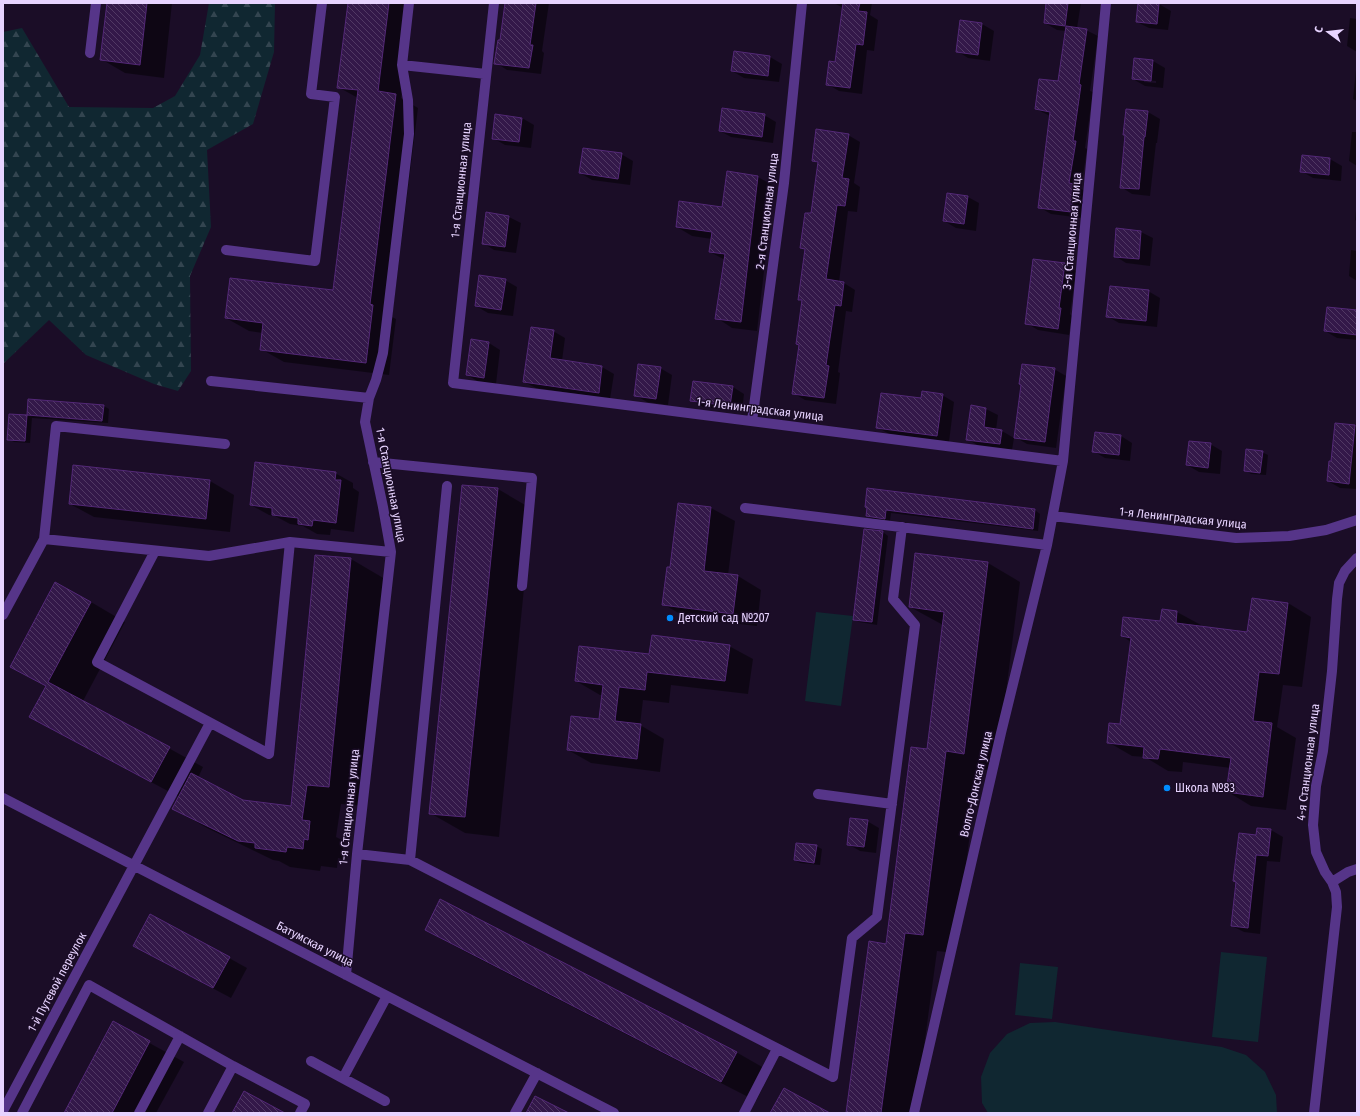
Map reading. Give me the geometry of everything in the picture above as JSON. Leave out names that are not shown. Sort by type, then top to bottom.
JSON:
[{"type":"street","points":[[90,52],[96,3]]},
{"type":"street","points":[[226,250],[315,260],[335,97],[311,94],[322,3]]},
{"type":"street","name":"1-я Станционная улица","points":[[346,975],[357,854],[391,552],[365,422],[369,398],[376,380],[383,353],[409,134],[408,100],[402,65],[409,3]]},
{"type":"street","name":"1-я Станционная улица","points":[[453,383],[494,3]]},
{"type":"street","name":"2-я Станционная улица","points":[[752,421],[784,183],[802,3]]},
{"type":"street","name":"3-я Станционная улица","points":[[1063,461],[1106,3]]},
{"type":"street","points":[[402,65],[486,74]]},
{"type":"street","points":[[211,380],[369,398]]},
{"type":"street","name":"1-я Ленинградская улица","points":[[453,383],[1063,461]]},
{"type":"street","points":[[3,615],[44,538],[56,426],[225,444]]},
{"type":"street","name":"Волго-Донская улица","points":[[914,1113],[1001,733],[1047,545],[1063,461]]},
{"type":"street","points":[[373,462],[532,478],[522,586]]},
{"type":"street","points":[[410,860],[447,486]]},
{"type":"street","points":[[745,508],[1047,545]]},
{"type":"street","name":"1-я Ленинградская улица","points":[[1053,516],[1236,538],[1289,536],[1326,530],[1357,520]]},
{"type":"street","points":[[357,854],[410,860],[833,1077],[852,938],[877,917],[915,625],[893,599],[902,527]]},
{"type":"street","points":[[44,538],[209,556],[290,542],[391,552]]},
{"type":"street","points":[[155,551],[96,662],[269,754],[290,542]]},
{"type":"street","name":"4-я Станционная улица","points":[[1314,1113],[1337,906],[1336,892],[1316,852],[1313,825],[1316,786],[1323,751],[1339,583],[1345,570],[1357,558]]},
{"type":"street","name":"1-й Путевой переулок","points":[[3,1111],[210,723]]},
{"type":"street","points":[[818,794],[892,804]]},
{"type":"street","name":"Батумская улица","points":[[3,798],[614,1113]]},
{"type":"street","points":[[1332,882],[1348,872],[1357,869]]},
{"type":"street","points":[[22,1113],[89,985],[233,1066],[305,1104],[300,1113]]},
{"type":"street","points":[[343,1078],[387,996]]},
{"type":"street","points":[[139,1113],[180,1036]]},
{"type":"street","points":[[744,1113],[777,1049]]},
{"type":"street","points":[[311,1061],[385,1101]]},
{"type":"street","points":[[208,1113],[233,1066]]},
{"type":"street","points":[[515,1113],[537,1073]]},
{"type":"green space","points":[[209,3],[275,3],[274,52],[253,124],[207,150],[211,227],[190,276],[191,371],[178,391],[154,384],[86,355],[49,320],[3,364],[3,32],[22,28],[69,107],[153,108],[175,96],[200,55]]},
{"type":"green space","points":[[816,612],[853,616],[841,706],[805,701]]},
{"type":"green space","points":[[1221,952],[1267,957],[1258,1042],[1212,1037]]},
{"type":"green space","points":[[1020,963],[1058,967],[1052,1019],[1015,1015]]},
{"type":"green space","points":[[1055,1022],[1222,1047],[1246,1055],[1265,1072],[1276,1095],[1277,1113],[988,1113],[982,1103],[981,1077],[990,1053],[1007,1034],[1030,1023]]},
{"type":"building","points":[[107,3],[147,3],[140,65],[100,60]]},
{"type":"building","points":[[348,3],[389,3],[378,91],[396,94],[370,304],[373,305],[366,363],[260,350],[263,323],[225,318],[230,278],[333,290],[358,90],[337,88]]},
{"type":"building","points":[[505,3],[536,3],[530,45],[533,45],[529,68],[494,64],[498,40],[500,40]]},
{"type":"building","points":[[843,3],[860,3],[858,11],[867,12],[863,45],[856,44],[850,88],[826,85],[829,61],[835,62]]},
{"type":"building","points":[[1046,3],[1068,3],[1065,26],[1044,23]]},
{"type":"building","points":[[1138,3],[1159,3],[1157,24],[1136,22]]},
{"type":"building","points":[[960,20],[982,23],[978,55],[956,52]]},
{"type":"building","points":[[1066,26],[1087,29],[1073,141],[1076,141],[1069,183],[1074,184],[1071,212],[1038,208],[1050,112],[1035,109],[1039,79],[1058,81]]},
{"type":"building","points":[[734,51],[770,56],[768,76],[731,71]]},
{"type":"building","points":[[1134,58],[1153,60],[1151,81],[1132,79]]},
{"type":"building","points":[[722,108],[765,114],[762,137],[719,131]]},
{"type":"building","points":[[1126,109],[1148,111],[1139,189],[1120,188]]},
{"type":"building","points":[[495,114],[522,118],[519,142],[492,139]]},
{"type":"building","points":[[816,129],[849,134],[842,178],[849,179],[845,206],[837,205],[826,279],[844,282],[841,306],[835,305],[826,365],[829,366],[824,398],[792,394],[799,345],[796,344],[802,300],[798,300],[805,249],[800,248],[805,213],[811,213],[818,162],[812,161]]},
{"type":"building","points":[[583,148],[622,153],[618,179],[579,173]]},
{"type":"building","points":[[1302,155],[1330,158],[1329,175],[1300,172]]},
{"type":"building","points":[[727,171],[758,176],[741,322],[715,319],[725,254],[709,252],[712,232],[676,227],[679,201],[722,207]]},
{"type":"building","points":[[947,193],[968,196],[964,224],[943,221]]},
{"type":"building","points":[[486,212],[509,216],[505,247],[482,244]]},
{"type":"building","points":[[1116,228],[1141,231],[1139,259],[1114,257]]},
{"type":"building","points":[[1033,259],[1065,263],[1059,308],[1061,308],[1058,329],[1025,324]]},
{"type":"building","points":[[479,275],[506,279],[501,310],[475,306]]},
{"type":"building","points":[[1110,286],[1149,290],[1146,321],[1106,317]]},
{"type":"building","points":[[1327,307],[1357,310],[1357,335],[1324,331]]},
{"type":"building","points":[[531,327],[554,330],[550,358],[602,366],[599,393],[523,382]]},
{"type":"building","points":[[471,339],[489,342],[484,378],[466,375]]},
{"type":"building","points":[[638,364],[661,367],[656,399],[634,396]]},
{"type":"building","points":[[1022,364],[1055,368],[1045,442],[1014,438],[1021,385],[1019,384]]},
{"type":"building","points":[[693,381],[733,386],[730,406],[690,401]]},
{"type":"building","points":[[922,391],[943,394],[937,436],[876,428],[881,393],[921,398]]},
{"type":"building","points":[[28,399],[104,405],[102,421],[27,415]]},
{"type":"building","points":[[971,405],[986,408],[984,427],[1002,430],[1000,444],[966,440]]},
{"type":"building","points":[[9,414],[27,415],[25,441],[7,440]]},
{"type":"building","points":[[1335,423],[1355,425],[1349,484],[1327,481],[1329,461],[1331,461]]},
{"type":"building","points":[[1095,432],[1121,435],[1119,455],[1092,452]]},
{"type":"building","points":[[1189,441],[1211,443],[1208,468],[1186,465]]},
{"type":"building","points":[[1246,449],[1263,451],[1260,473],[1244,471]]},
{"type":"building","points":[[255,462],[336,472],[335,480],[341,480],[336,523],[313,520],[312,526],[298,524],[298,518],[272,515],[272,508],[250,505]]},
{"type":"building","points":[[73,465],[210,480],[206,519],[69,504]]},
{"type":"building","points":[[462,485],[498,488],[465,817],[429,814]]},
{"type":"building","points":[[867,488],[1035,509],[1033,529],[886,510],[885,519],[866,516],[867,508],[865,507]]},
{"type":"building","points":[[678,503],[711,507],[704,571],[738,575],[733,614],[662,605],[667,567],[670,567]]},
{"type":"building","points":[[864,529],[883,531],[872,622],[853,620]]},
{"type":"building","points":[[915,553],[988,562],[964,754],[946,751],[923,935],[905,933],[881,1113],[846,1113],[869,941],[886,944],[911,747],[927,749],[944,612],[909,607]]},
{"type":"building","points":[[315,555],[351,558],[329,787],[307,785],[302,820],[310,821],[308,840],[304,839],[303,849],[287,847],[286,852],[255,848],[255,843],[238,841],[172,809],[191,773],[243,800],[291,806]]},
{"type":"building","points":[[55,582],[91,602],[48,682],[170,747],[151,782],[29,717],[46,686],[10,667]]},
{"type":"building","points":[[1252,598],[1288,603],[1279,674],[1259,672],[1253,721],[1272,723],[1263,797],[1226,792],[1231,758],[1160,749],[1158,759],[1143,758],[1144,747],[1107,743],[1109,723],[1120,724],[1131,638],[1121,636],[1123,617],[1160,621],[1162,609],[1177,611],[1176,623],[1247,632]]},
{"type":"building","points":[[652,635],[730,645],[725,681],[647,672],[645,690],[619,687],[615,721],[641,724],[637,759],[567,750],[571,716],[599,719],[603,685],[575,681],[579,646],[649,654]]},
{"type":"building","points":[[850,818],[868,820],[864,847],[847,845]]},
{"type":"building","points":[[1257,828],[1271,829],[1268,856],[1256,855],[1248,928],[1231,926],[1236,882],[1233,881],[1239,833],[1256,835]]},
{"type":"building","points":[[796,843],[817,845],[814,863],[794,860]]},
{"type":"building","points":[[440,899],[737,1052],[721,1082],[425,930]]},
{"type":"building","points":[[150,914],[230,957],[213,988],[133,946]]},
{"type":"building","points":[[113,1021],[150,1041],[112,1113],[64,1113]]},
{"type":"building","points":[[784,1088],[830,1113],[770,1113]]},
{"type":"building","points":[[244,1091],[285,1113],[232,1113]]},
{"type":"building","points":[[535,1096],[569,1113],[526,1113]]},
{"type":"place","name":"Детский сад №207","points":[[670,618]]},
{"type":"place","name":"Школа №83","points":[[1167,788]]}]
